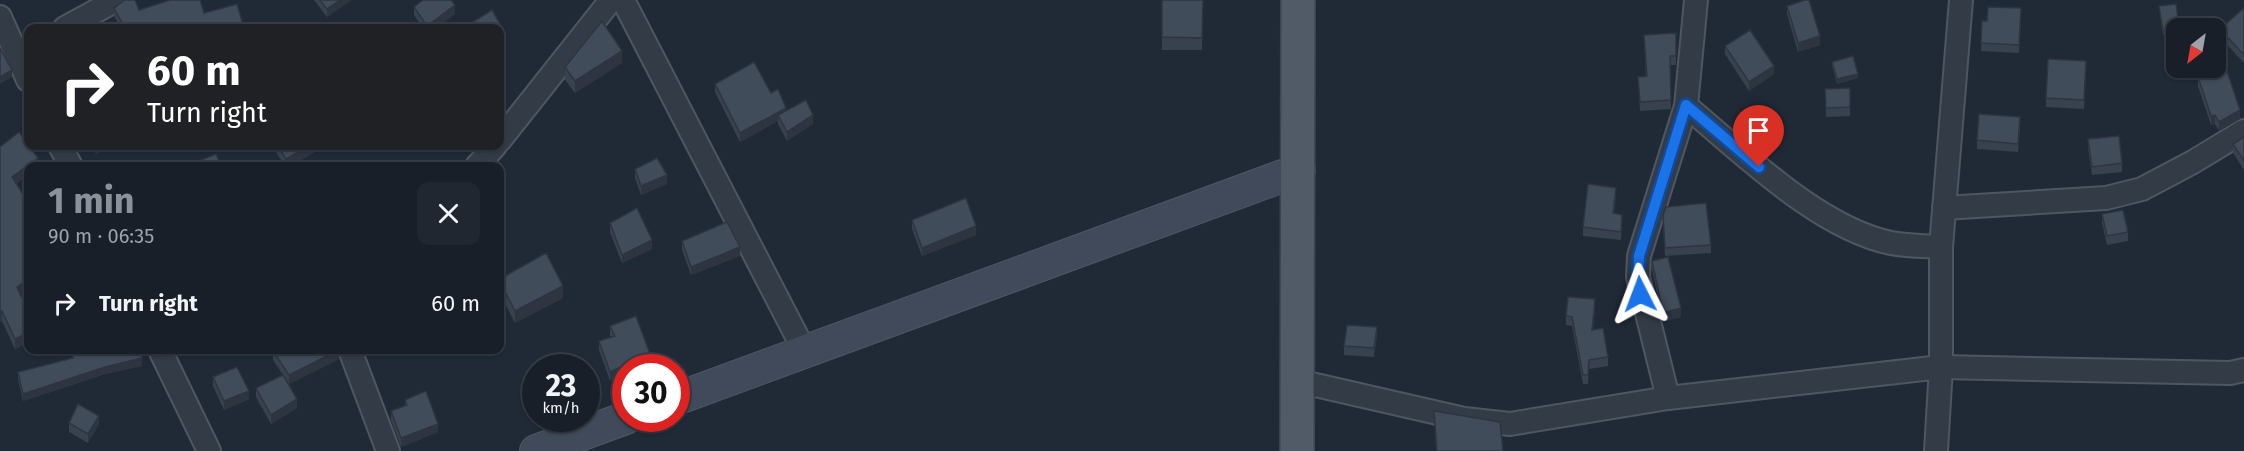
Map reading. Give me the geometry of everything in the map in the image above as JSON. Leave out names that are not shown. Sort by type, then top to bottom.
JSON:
[{"type":"main road","points":[[1297,451],[1298,0]]},
{"type":"street","points":[[72,24],[116,0]]},
{"type":"street","points":[[504,135],[611,0]]},
{"type":"street","points":[[623,0],[805,352]]},
{"type":"street","points":[[1668,398],[1638,277],[1639,256],[1686,105],[1696,0]]},
{"type":"street","points":[[1936,451],[1941,367],[1941,247],[1961,0]]},
{"type":"street","points":[[0,17],[24,73]]},
{"type":"street","points":[[1686,105],[1778,183],[1821,212],[1858,231],[1890,242],[1941,247]]},
{"type":"street","points":[[1944,208],[2106,198],[2142,189],[2244,131]]},
{"type":"street","points":[[481,162],[491,150]]},
{"type":"street","points":[[690,394],[1299,170]]},
{"type":"street","points":[[162,354],[209,451]]},
{"type":"street","points":[[352,354],[388,451]]},
{"type":"street","points":[[1298,381],[1464,419],[1510,424],[1668,398],[1941,367],[2230,373],[2244,370]]},
{"type":"street","points":[[536,451],[612,423]]},
{"type":"building","points":[[125,0],[135,0],[139,10],[170,0],[200,0],[204,13],[237,4],[243,24],[123,24],[114,8]]},
{"type":"building","points":[[320,0],[340,0],[327,9]]},
{"type":"building","points":[[423,0],[451,0],[455,5],[430,24],[426,24],[414,7]]},
{"type":"building","points":[[1162,0],[1203,0],[1202,38],[1162,37]]},
{"type":"building","points":[[1809,0],[1820,36],[1798,43],[1787,6]]},
{"type":"building","points":[[2176,4],[2178,18],[2166,18],[2166,30],[2163,31],[2159,6]]},
{"type":"building","points":[[1988,7],[2021,8],[2019,45],[1981,43],[1982,21],[1987,21]]},
{"type":"building","points":[[2244,8],[2243,54],[2226,36],[2226,24]]},
{"type":"building","points":[[492,10],[500,24],[470,24]]},
{"type":"building","points":[[602,21],[622,51],[575,81],[565,67]]},
{"type":"building","points":[[1750,30],[1774,66],[1749,82],[1725,46]]},
{"type":"building","points":[[1676,33],[1676,56],[1670,56],[1671,100],[1640,102],[1638,77],[1647,76],[1644,35]]},
{"type":"building","points":[[0,48],[12,70],[0,77]]},
{"type":"building","points":[[1853,56],[1858,74],[1837,79],[1832,62]]},
{"type":"building","points":[[2048,59],[2086,61],[2084,100],[2046,98]]},
{"type":"building","points":[[754,62],[771,93],[778,89],[786,108],[740,133],[715,84]]},
{"type":"building","points":[[2226,68],[2240,110],[2219,122],[2215,115],[2211,116],[2198,78],[2226,78]]},
{"type":"building","points":[[1850,88],[1850,107],[1826,108],[1825,89]]},
{"type":"building","points":[[806,100],[813,115],[787,132],[778,115]]},
{"type":"building","points":[[1979,114],[2020,117],[2018,144],[1977,140]]},
{"type":"building","points":[[19,132],[24,139],[24,150],[32,150],[38,158],[33,162],[24,162],[24,168],[12,177],[24,196],[24,283],[17,287],[24,302],[24,335],[15,339],[2,311],[0,312],[0,147]]},
{"type":"building","points":[[2119,136],[2122,163],[2092,167],[2088,139]]},
{"type":"building","points":[[2244,137],[2244,161],[2233,144]]},
{"type":"building","points":[[280,150],[302,150],[286,159]]},
{"type":"building","points":[[216,154],[219,162],[197,162]]},
{"type":"building","points":[[657,158],[667,175],[641,186],[635,169]]},
{"type":"building","points":[[1588,184],[1616,188],[1613,213],[1622,215],[1621,232],[1583,227]]},
{"type":"building","points":[[966,198],[976,226],[922,248],[912,220]]},
{"type":"building","points":[[1706,203],[1711,245],[1665,248],[1663,215],[1666,207]]},
{"type":"building","points":[[637,208],[652,240],[622,255],[610,223]]},
{"type":"building","points":[[2123,210],[2128,232],[2107,236],[2102,214]]},
{"type":"building","points":[[727,222],[740,247],[691,267],[682,241]]},
{"type":"building","points":[[546,253],[563,286],[515,311],[504,290],[504,277]]},
{"type":"building","points":[[1668,257],[1681,308],[1663,313],[1652,261]]},
{"type":"building","points":[[1568,297],[1595,299],[1592,330],[1603,328],[1608,357],[1589,360],[1588,375],[1583,375],[1572,317],[1566,316]]},
{"type":"building","points":[[636,316],[650,354],[612,354],[612,371],[610,372],[599,341],[615,336],[610,326]]},
{"type":"building","points":[[1347,325],[1377,327],[1374,348],[1344,346]]},
{"type":"building","points":[[72,354],[141,354],[142,358],[105,367],[23,394],[18,372],[73,358]]},
{"type":"building","points":[[275,354],[331,354],[289,375]]},
{"type":"building","points":[[237,367],[249,391],[224,401],[213,377]]},
{"type":"building","points":[[283,375],[297,399],[271,415],[256,388]]},
{"type":"building","points":[[426,391],[438,424],[401,438],[391,411],[407,405],[405,400]]},
{"type":"building","points":[[78,404],[99,416],[88,434],[69,423]]},
{"type":"building","points":[[1434,411],[1500,422],[1503,451],[1437,451]]},
{"type":"route","points":[[1640,294],[1639,256],[1686,105],[1759,167]]}]
